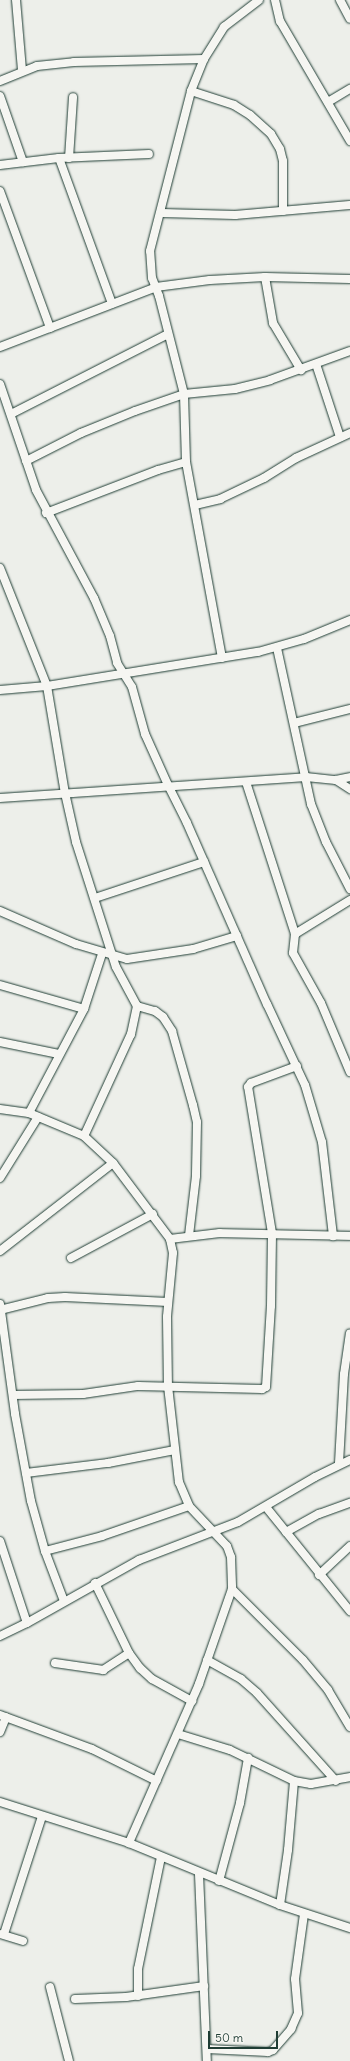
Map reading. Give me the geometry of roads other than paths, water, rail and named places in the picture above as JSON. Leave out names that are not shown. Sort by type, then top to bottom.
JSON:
[{"type":"street","points":[[16,0],[22,70]]},
{"type":"street","points":[[222,658],[186,462],[184,394],[150,266],[150,251],[162,213],[171,165],[191,91],[204,59],[224,28],[259,0]]},
{"type":"street","points":[[275,0],[280,21],[350,141]]},
{"type":"street","points":[[340,0],[350,19]]},
{"type":"street","points":[[0,81],[22,70],[37,66],[74,62],[204,59]]},
{"type":"street","points":[[328,102],[350,89]]},
{"type":"street","points":[[191,91],[234,105],[250,115],[271,134],[280,149],[283,162],[283,211]]},
{"type":"street","points":[[0,96],[23,162]]},
{"type":"street","points":[[69,158],[73,97]]},
{"type":"street","points":[[0,165],[59,158],[149,154]]},
{"type":"street","points":[[59,158],[112,304]]},
{"type":"street","points":[[0,191],[50,328]]},
{"type":"street","points":[[162,213],[235,215],[350,205]]},
{"type":"street","points":[[0,347],[156,287],[210,280],[265,277],[350,280]]},
{"type":"street","points":[[265,277],[273,323],[302,370]]},
{"type":"street","points":[[11,414],[168,334]]},
{"type":"street","points":[[26,461],[81,433],[135,411],[184,394],[235,389],[302,370],[350,351]]},
{"type":"street","points":[[316,364],[340,436]]},
{"type":"street","points":[[0,384],[26,461],[46,513],[68,548],[94,598],[110,636],[117,663],[132,687],[146,734],[168,785],[297,1066],[314,1111],[322,1142],[334,1236]]},
{"type":"street","points":[[195,505],[220,499],[340,436],[350,433]]},
{"type":"street","points":[[46,513],[151,472],[186,462]]},
{"type":"street","points":[[0,568],[47,686],[65,793],[76,842],[113,957],[137,1006],[131,1034],[84,1136]]},
{"type":"street","points":[[0,690],[47,686],[277,648],[350,620]]},
{"type":"street","points":[[277,648],[317,820],[350,889]]},
{"type":"street","points":[[294,723],[350,709]]},
{"type":"street","points":[[0,798],[168,785],[246,782],[306,777],[336,780],[350,777]]},
{"type":"street","points":[[336,780],[350,789]]},
{"type":"street","points":[[246,782],[295,934],[293,953],[321,1003],[350,1072]]},
{"type":"street","points":[[95,898],[204,862]]},
{"type":"street","points":[[295,934],[350,900]]},
{"type":"street","points":[[0,910],[102,954],[113,957],[139,959],[159,956],[237,936]]},
{"type":"street","points":[[29,1113],[84,1009],[102,954]]},
{"type":"street","points":[[0,985],[84,1009]]},
{"type":"street","points":[[137,1006],[155,1011],[164,1017],[172,1031],[197,1122],[196,1176],[189,1236]]},
{"type":"street","points":[[0,1042],[59,1054]]},
{"type":"street","points":[[13,1395],[83,1394],[138,1386],[231,1389],[266,1387],[271,1306],[272,1233],[248,1086],[251,1083],[297,1066]]},
{"type":"street","points":[[0,1109],[29,1113],[84,1136],[113,1164],[153,1214],[170,1239],[173,1270],[168,1302],[168,1386],[179,1482],[189,1506],[211,1531],[227,1546],[232,1557],[232,1589],[207,1660],[178,1734],[129,1843]]},
{"type":"street","points":[[0,1178],[38,1117]]},
{"type":"street","points":[[0,1251],[113,1164]]},
{"type":"street","points":[[71,1258],[153,1214]]},
{"type":"street","points":[[170,1239],[220,1233],[350,1236]]},
{"type":"street","points":[[64,1601],[45,1550],[26,1473],[1,1308],[65,1296],[168,1302]]},
{"type":"street","points":[[339,1463],[344,1374],[350,1334]]},
{"type":"street","points":[[26,1473],[108,1463],[175,1450]]},
{"type":"street","points":[[0,1636],[27,1623],[95,1583],[139,1560],[211,1531],[230,1525],[266,1507],[339,1463],[350,1460]]},
{"type":"street","points":[[286,1532],[319,1514],[350,1503]]},
{"type":"street","points":[[45,1550],[102,1536],[189,1506]]},
{"type":"street","points":[[266,1507],[319,1575],[350,1611]]},
{"type":"street","points":[[0,1541],[27,1623]]},
{"type":"street","points":[[319,1575],[350,1546]]},
{"type":"street","points":[[95,1583],[129,1653],[152,1679],[192,1701]]},
{"type":"street","points":[[232,1589],[313,1672],[328,1690],[350,1727]]},
{"type":"street","points":[[55,1663],[103,1670],[129,1653]]},
{"type":"street","points":[[207,1660],[241,1679],[257,1693],[336,1781]]},
{"type":"street","points":[[0,1732],[3,1716],[92,1749],[156,1781]]},
{"type":"street","points":[[178,1734],[248,1758],[294,1781],[311,1784],[336,1781],[350,1777]]},
{"type":"street","points":[[219,1881],[238,1810],[248,1758]]},
{"type":"street","points":[[280,1905],[288,1850],[294,1781]]},
{"type":"street","points":[[0,1802],[129,1843],[199,1874],[304,1914],[350,1928]]},
{"type":"street","points":[[23,1941],[2,1934],[42,1816]]},
{"type":"street","points":[[138,1996],[138,1969],[161,1857]]},
{"type":"street","points":[[199,1874],[207,2061]]},
{"type":"street","points":[[206,2049],[268,2052],[273,2050],[291,2029],[298,2013],[295,1979],[304,1914]]},
{"type":"street","points":[[76,1999],[138,1996],[204,1986]]},
{"type":"street","points":[[50,1987],[69,2061]]}]
